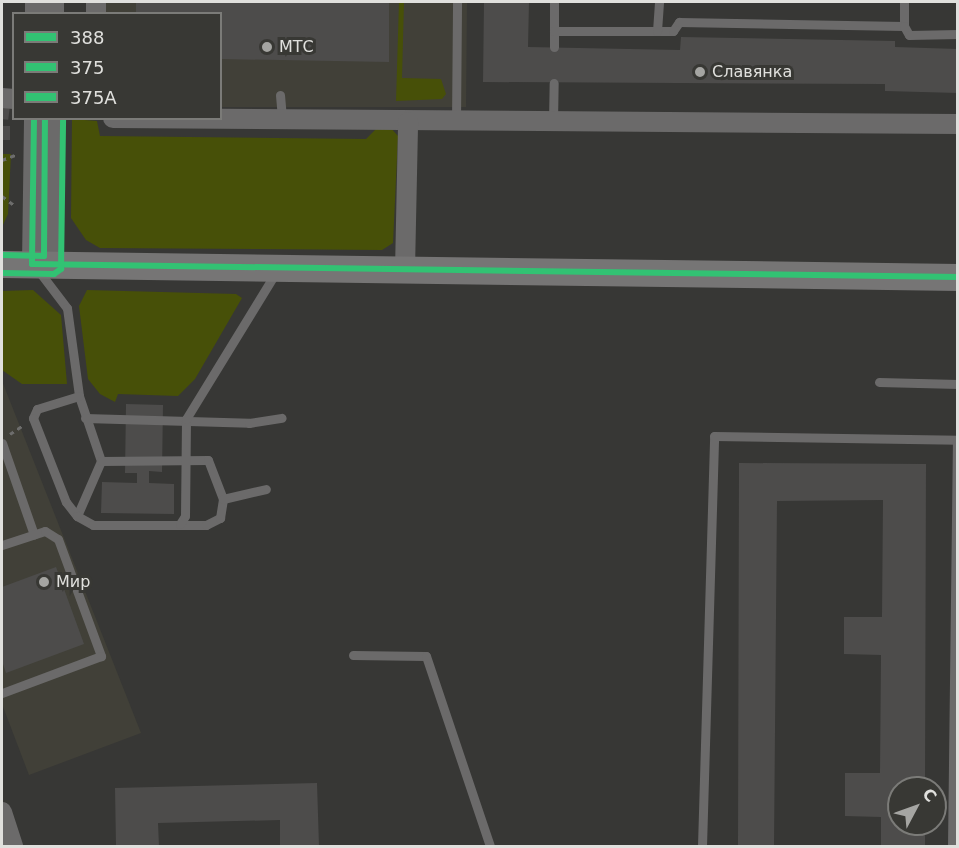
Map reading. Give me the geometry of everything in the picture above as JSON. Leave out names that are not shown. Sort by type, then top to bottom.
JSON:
[{"type":"main road","points":[[2,264],[277,270],[957,277]]},
{"type":"street","points":[[34,120],[43,265]]},
{"type":"street","points":[[43,265],[54,120]]},
{"type":"street","points":[[170,120],[957,124]]},
{"type":"street","points":[[405,270],[408,122]]},
{"type":"street","points":[[2,812],[14,846]]},
{"type":"lane","points":[[456,123],[457,2]]},
{"type":"lane","points":[[554,2],[554,47]]},
{"type":"lane","points":[[657,31],[658,2]]},
{"type":"lane","points":[[904,2],[904,26],[909,35],[957,34]]},
{"type":"lane","points":[[554,31],[673,31],[679,22],[904,26]]},
{"type":"lane","points":[[553,122],[554,83]]},
{"type":"lane","points":[[280,95],[282,122]]},
{"type":"lane","points":[[43,265],[67,308],[80,396],[85,418],[101,461],[76,516]]},
{"type":"lane","points":[[180,524],[185,516],[186,419],[277,270]]},
{"type":"lane","points":[[879,382],[957,384]]},
{"type":"lane","points":[[80,396],[37,409],[33,418],[66,502],[76,516],[93,525],[206,525],[220,518],[223,499],[208,460],[101,461]]},
{"type":"lane","points":[[85,418],[186,419],[249,423],[282,418]]},
{"type":"lane","points":[[702,846],[714,436],[957,440],[952,846]]},
{"type":"lane","points":[[2,442],[34,534]]},
{"type":"lane","points":[[223,499],[266,489]]},
{"type":"lane","points":[[2,545],[45,531],[58,539],[101,656],[2,693]]},
{"type":"lane","points":[[353,655],[426,656],[490,846]]},
{"type":"path","points":[[2,160],[15,155]]},
{"type":"path","points":[[2,196],[14,205]]},
{"type":"path","points":[[2,442],[33,418]]},
{"type":"shaded area","points":[[93,2],[467,2],[466,107],[222,107],[222,12],[93,12]]},
{"type":"shaded area","points":[[2,381],[141,733],[29,775],[2,704]]},
{"type":"green space","points":[[399,2],[404,2],[402,78],[441,79],[446,94],[442,99],[396,101]]},
{"type":"green space","points":[[72,120],[97,121],[100,136],[366,139],[377,128],[389,126],[398,136],[393,243],[382,250],[100,248],[86,240],[71,218]]},
{"type":"green space","points":[[2,154],[11,154],[8,214],[2,227]]},
{"type":"green space","points":[[33,290],[61,315],[67,384],[22,384],[2,370],[2,291]]},
{"type":"green space","points":[[87,290],[236,294],[242,298],[195,379],[178,396],[118,394],[115,402],[100,394],[88,379],[79,306]]},
{"type":"building","points":[[136,2],[389,2],[389,62],[222,59],[222,12],[136,12]]},
{"type":"building","points":[[484,2],[529,2],[528,47],[680,50],[681,37],[895,41],[895,47],[958,49],[958,93],[885,91],[885,84],[483,82]]},
{"type":"building","points":[[2,105],[10,106],[8,120],[2,119]]},
{"type":"building","points":[[2,126],[10,126],[10,140],[2,140]]},
{"type":"building","points":[[126,404],[163,405],[162,472],[149,471],[149,483],[174,484],[174,514],[101,513],[102,482],[137,483],[137,473],[125,473]]},
{"type":"building","points":[[739,463],[926,464],[925,776],[887,776],[887,836],[925,836],[925,846],[881,846],[881,817],[845,816],[845,773],[880,773],[881,655],[844,654],[844,617],[882,617],[883,500],[777,501],[774,846],[738,846]]},
{"type":"building","points":[[56,567],[84,644],[6,673],[2,661],[2,587]]},
{"type":"building","points":[[317,783],[319,846],[280,846],[280,820],[158,823],[159,846],[116,846],[115,788]]},
{"type":"transit line","name":"388","points":[[34,120],[32,264],[958,277]]},
{"type":"transit line","name":"375А","points":[[2,255],[44,256],[45,120]]},
{"type":"transit line","name":"375","points":[[2,273],[54,274],[61,269],[63,120]]},
{"type":"place","name":"МТС","points":[[267,47]]},
{"type":"place","name":"Славянка","points":[[700,72]]},
{"type":"place","name":"Мир","points":[[44,582]]}]
